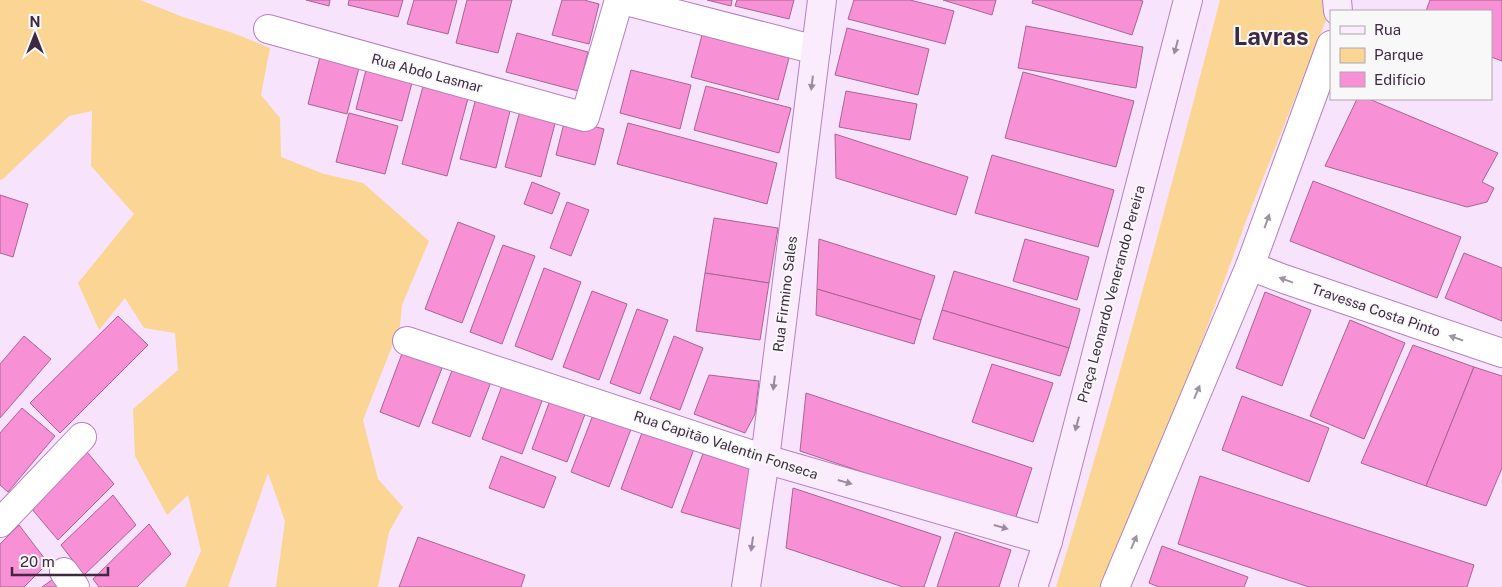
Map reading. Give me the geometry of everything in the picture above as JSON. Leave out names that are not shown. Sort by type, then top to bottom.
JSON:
[{"type":"main road","name":"Rua Firmino Sales","points":[[746,587],[765,459],[822,0]]},
{"type":"main road","name":"Praça Leonardo Venerando Pereira","points":[[1033,587],[1048,541],[1188,0]]},
{"type":"main road","name":"Rua Capitão Valentin Fonseca","points":[[765,459],[1048,541]]},
{"type":"street","points":[[620,0],[816,50]]},
{"type":"street","name":"Rua Abdo Lasmar","points":[[268,29],[585,117],[620,0]]},
{"type":"street","points":[[1115,587],[1250,266],[1330,48]]},
{"type":"street","name":"Travessa Costa Pinto","points":[[1250,266],[1502,353]]},
{"type":"street","name":"Rua Capitão Valentin Fonseca","points":[[407,341],[765,459]]},
{"type":"street","points":[[0,524],[82,437]]},
{"type":"green space","points":[[0,0],[140,0],[270,48],[261,95],[280,118],[281,157],[324,174],[363,183],[429,241],[402,305],[400,326],[363,420],[378,479],[403,507],[389,532],[378,587],[276,587],[285,521],[268,473],[228,587],[185,587],[201,551],[188,495],[167,515],[135,456],[133,409],[178,370],[175,333],[144,328],[125,298],[99,330],[78,283],[134,214],[91,166],[92,111],[69,116],[0,180]]},
{"type":"green space","points":[[1220,0],[1324,0],[1330,10],[1246,221],[1170,428],[1107,587],[1056,587],[1141,295]]},
{"type":"building","points":[[306,0],[330,0],[329,6]]},
{"type":"building","points":[[349,0],[403,0],[398,17],[348,5]]},
{"type":"building","points":[[414,0],[457,0],[448,34],[407,24]]},
{"type":"building","points":[[467,0],[512,0],[498,53],[456,43]]},
{"type":"building","points":[[562,0],[584,0],[599,4],[589,44],[552,35]]},
{"type":"building","points":[[707,0],[732,0],[731,6]]},
{"type":"building","points":[[737,0],[794,0],[789,19],[735,6]]},
{"type":"building","points":[[854,0],[910,0],[954,11],[945,44],[848,19]]},
{"type":"building","points":[[943,0],[996,0],[992,15]]},
{"type":"building","points":[[1033,0],[1143,1],[1132,35],[1032,3]]},
{"type":"building","points":[[1430,0],[1502,0],[1502,61],[1492,57],[1492,10],[1426,10]]},
{"type":"building","points":[[1026,26],[1143,47],[1136,88],[1018,68]]},
{"type":"building","points":[[847,28],[929,49],[918,95],[835,75]]},
{"type":"building","points":[[517,33],[588,52],[578,91],[506,72]]},
{"type":"building","points":[[702,35],[789,58],[778,100],[691,77]]},
{"type":"building","points":[[321,53],[360,64],[347,114],[308,104]]},
{"type":"building","points":[[368,62],[414,75],[402,121],[356,109]]},
{"type":"building","points":[[631,70],[691,85],[680,129],[620,113]]},
{"type":"building","points":[[1023,72],[1134,101],[1116,167],[1005,138]]},
{"type":"building","points":[[425,79],[470,91],[447,176],[402,164]]},
{"type":"building","points":[[706,86],[791,108],[779,153],[694,130]]},
{"type":"building","points":[[846,91],[917,104],[910,140],[839,127]]},
{"type":"building","points":[[477,94],[512,103],[496,168],[460,159]]},
{"type":"building","points":[[1357,100],[1371,100],[1498,153],[1482,182],[1494,188],[1487,202],[1467,207],[1325,166]]},
{"type":"building","points":[[521,107],[557,116],[541,177],[505,167]]},
{"type":"building","points":[[349,113],[398,126],[385,174],[336,162]]},
{"type":"building","points":[[565,119],[604,129],[595,165],[556,155]]},
{"type":"building","points":[[628,123],[777,163],[767,204],[617,164]]},
{"type":"building","points":[[835,134],[968,177],[956,215],[836,178]]},
{"type":"building","points":[[992,155],[1114,190],[1098,247],[975,213]]},
{"type":"building","points":[[1313,181],[1461,237],[1437,298],[1290,241]]},
{"type":"building","points":[[532,182],[560,193],[552,214],[524,204]]},
{"type":"building","points":[[0,195],[28,204],[13,257],[0,253]]},
{"type":"building","points":[[567,202],[589,210],[571,256],[550,248]]},
{"type":"building","points":[[714,218],[778,228],[769,283],[705,273]]},
{"type":"building","points":[[458,222],[495,236],[462,323],[425,309]]},
{"type":"building","points":[[819,239],[935,276],[921,320],[817,289]]},
{"type":"building","points":[[1025,239],[1089,257],[1077,300],[1013,281]]},
{"type":"building","points":[[503,245],[535,256],[502,344],[470,332]]},
{"type":"building","points":[[1464,253],[1502,268],[1502,321],[1445,298]]},
{"type":"building","points":[[544,268],[581,282],[552,360],[515,346]]},
{"type":"building","points":[[954,271],[1080,309],[1069,348],[942,310]]},
{"type":"building","points":[[705,273],[769,283],[760,340],[696,331]]},
{"type":"building","points":[[817,289],[921,320],[914,344],[816,315]]},
{"type":"building","points":[[592,291],[627,304],[599,380],[563,367]]},
{"type":"building","points":[[1265,292],[1311,310],[1282,386],[1236,368]]},
{"type":"building","points":[[637,309],[668,320],[640,394],[610,383]]},
{"type":"building","points":[[942,310],[1069,348],[1060,376],[933,339]]},
{"type":"building","points":[[118,316],[148,345],[60,433],[30,403]]},
{"type":"building","points":[[1350,320],[1405,343],[1364,439],[1310,416]]},
{"type":"building","points":[[24,336],[51,359],[0,418],[0,364]]},
{"type":"building","points":[[674,336],[703,348],[680,410],[650,399]]},
{"type":"building","points":[[406,343],[446,358],[419,427],[380,412]]},
{"type":"building","points":[[1413,345],[1474,367],[1426,486],[1361,463]]},
{"type":"building","points":[[456,360],[494,374],[470,437],[432,423]]},
{"type":"building","points":[[992,364],[1053,383],[1033,442],[972,422]]},
{"type":"building","points":[[1474,367],[1502,376],[1502,468],[1486,506],[1426,486]]},
{"type":"building","points":[[709,375],[759,381],[755,414],[745,433],[694,414]]},
{"type":"building","points":[[505,378],[545,393],[522,454],[482,439]]},
{"type":"building","points":[[806,393],[1032,468],[1014,523],[800,451]]},
{"type":"building","points":[[552,395],[587,409],[567,462],[532,449]]},
{"type":"building","points":[[1242,396],[1329,428],[1309,482],[1222,450]]},
{"type":"building","points":[[22,408],[55,436],[8,492],[0,485],[0,433]]},
{"type":"building","points":[[595,410],[633,424],[609,487],[571,472]]},
{"type":"building","points":[[643,430],[694,449],[672,508],[621,489]]},
{"type":"building","points":[[704,451],[752,469],[743,530],[681,512]]},
{"type":"building","points":[[87,452],[114,484],[58,540],[31,508]]},
{"type":"building","points":[[501,456],[556,477],[544,508],[489,488]]},
{"type":"building","points":[[1200,476],[1474,565],[1467,587],[1309,587],[1178,544]]},
{"type":"building","points":[[793,488],[941,537],[924,587],[903,587],[786,548]]},
{"type":"building","points":[[113,495],[136,525],[84,575],[61,545]]},
{"type":"building","points":[[149,524],[171,554],[137,587],[99,587],[93,579]]},
{"type":"building","points":[[19,525],[48,563],[24,587],[0,587],[0,544]]},
{"type":"building","points":[[955,532],[1011,550],[999,587],[937,587]]},
{"type":"building","points":[[418,537],[525,575],[521,587],[399,587]]},
{"type":"building","points":[[1162,546],[1248,577],[1244,587],[1159,587],[1149,583]]},
{"type":"building","points":[[56,577],[63,587],[42,587]]},
{"type":"district","name":"Lavras","points":[[1271,37]]}]
